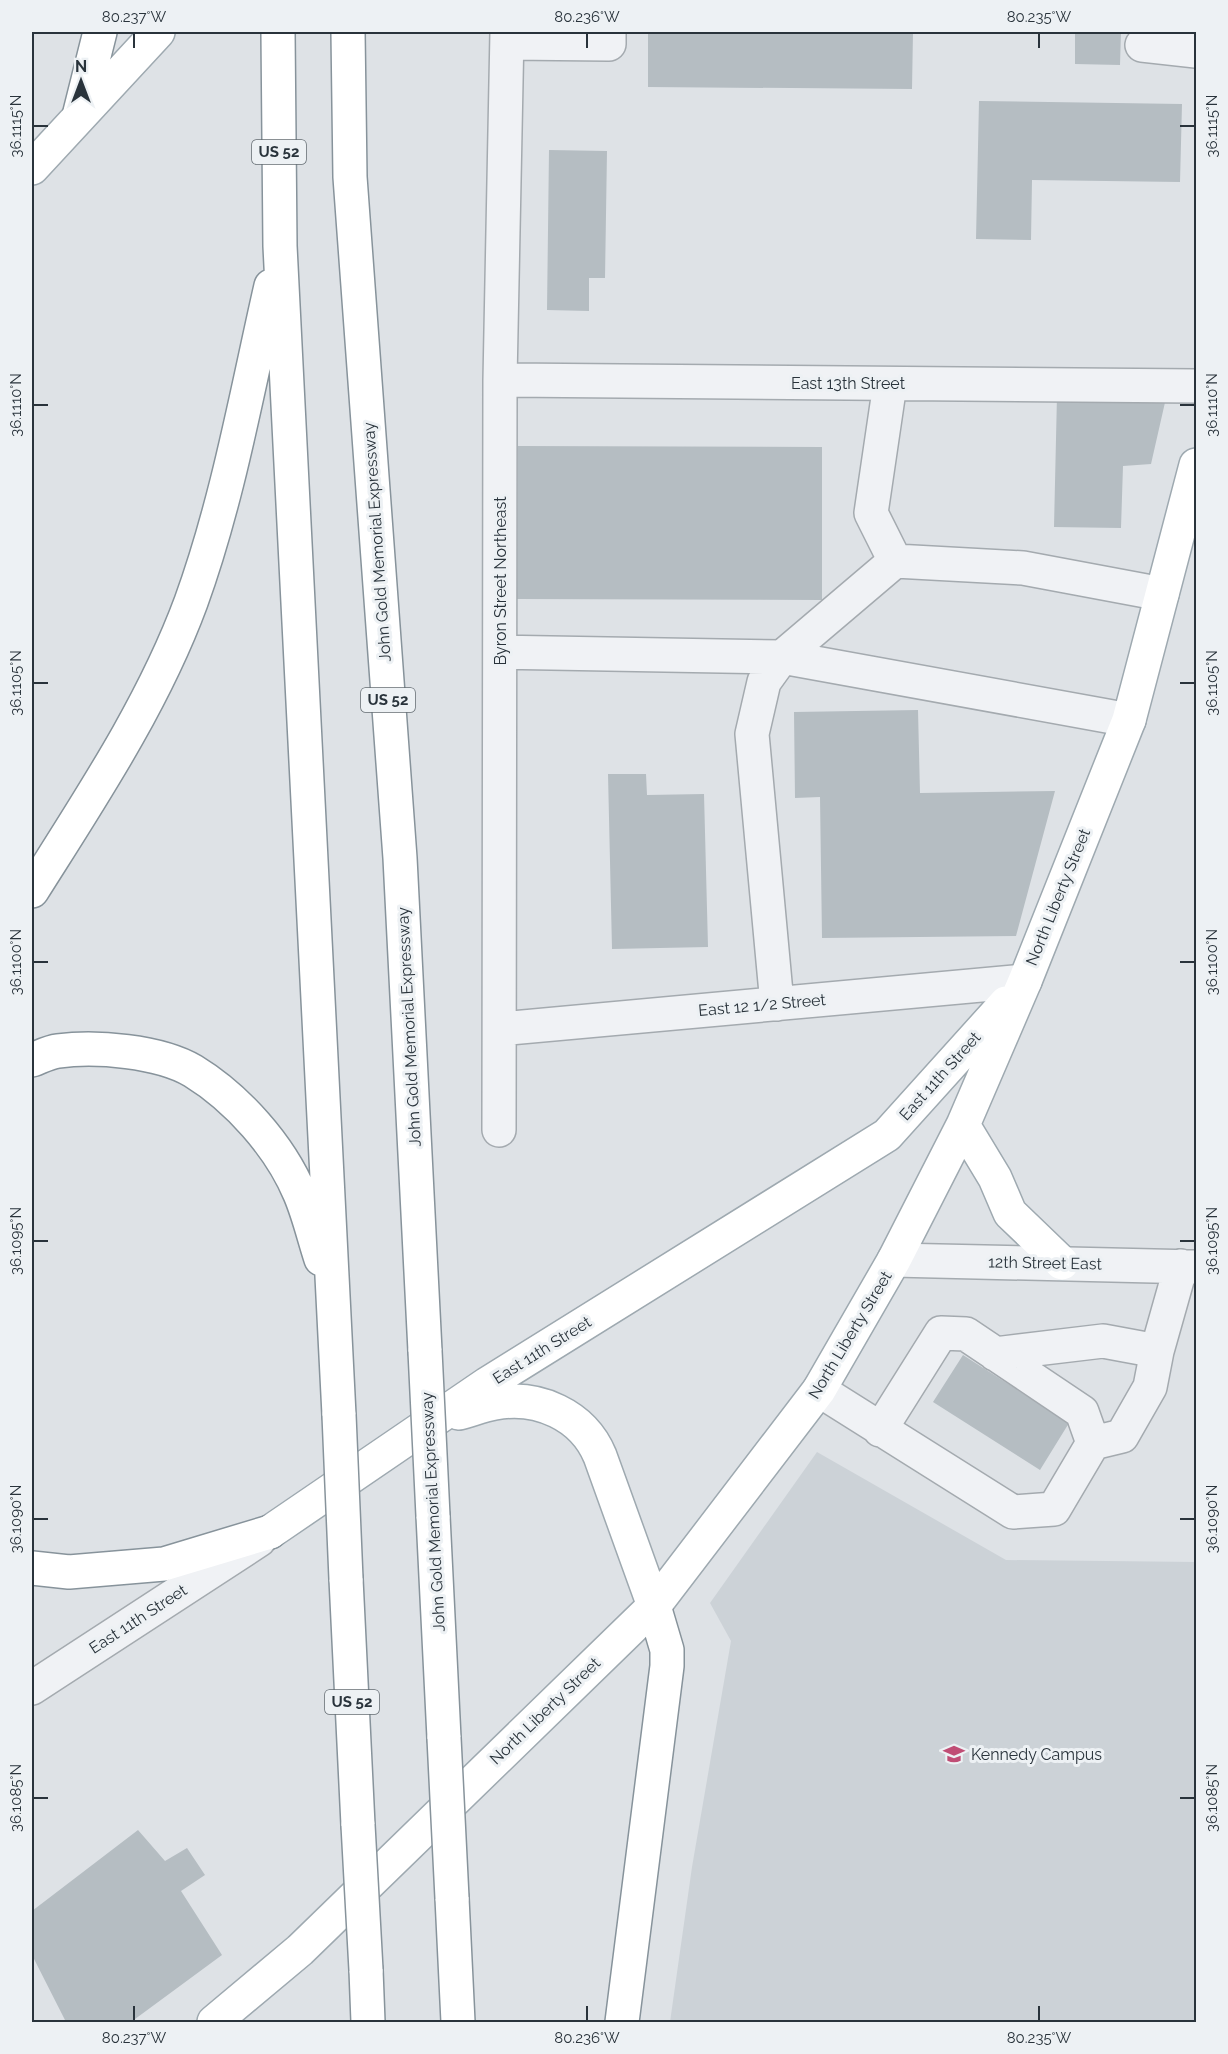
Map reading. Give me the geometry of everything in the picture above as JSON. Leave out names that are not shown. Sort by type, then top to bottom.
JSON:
[{"type":"main road","points":[[80,112],[100,32]]},
{"type":"main road","points":[[32,168],[80,112],[158,32]]},
{"type":"main road","name":"John Gold Memorial Expressway","points":[[348,40],[350,177],[400,858],[458,2022]]},
{"type":"main road","name":"US 52","points":[[278,45],[280,246],[368,2022]]},
{"type":"main road","points":[[32,891],[94,792],[153,686],[190,603],[219,516],[280,246]]},
{"type":"main road","name":"North Liberty Street","points":[[214,2022],[300,1950],[654,1606],[819,1390],[894,1260],[963,1125],[1025,981],[1129,720],[1197,465]]},
{"type":"main road","name":"East 11th Street","points":[[270,1532],[487,1384],[887,1135],[1025,981]]},
{"type":"main road","points":[[32,1060],[56,1051],[111,1050],[157,1057],[192,1070],[250,1116],[299,1193],[333,1299]]},
{"type":"main road","points":[[963,1125],[995,1178],[1010,1213],[1062,1263]]},
{"type":"main road","points":[[418,1431],[453,1415],[495,1403],[519,1401],[541,1404],[563,1413],[583,1427],[594,1441],[600,1456],[654,1606],[668,1650],[668,1666],[622,2022]]},
{"type":"main road","points":[[32,1568],[69,1572],[164,1564],[270,1532]]},
{"type":"street","points":[[507,37],[609,44],[609,32]]},
{"type":"street","name":"Byron Street Northeast","points":[[499,1130],[500,380],[507,37]]},
{"type":"street","points":[[1142,45],[1197,51]]},
{"type":"street","name":"East 13th Street","points":[[500,380],[1197,386]]},
{"type":"street","points":[[890,384],[871,513],[895,561]]},
{"type":"street","points":[[777,1004],[752,734],[764,682],[782,657],[895,561],[1023,568],[1162,594]]},
{"type":"street","points":[[500,652],[782,657],[1129,720]]},
{"type":"street","name":"East 12 1/2 Street","points":[[500,1029],[1025,981]]},
{"type":"street","name":"12th Street East","points":[[894,1260],[1189,1266]]},
{"type":"street","points":[[819,1390],[879,1430],[1013,1512],[1054,1509],[1093,1443],[1122,1436],[1150,1387],[1157,1351],[1189,1266]]},
{"type":"street","points":[[879,1430],[941,1332],[966,1334],[1082,1412],[1093,1443]]},
{"type":"street","points":[[995,1354],[1103,1341],[1157,1351]]},
{"type":"street","name":"East 11th Street","points":[[32,1688],[270,1532]]},
{"type":"shaded area","name":"Kennedy Campus","points":[[817,1452],[1006,1560],[1196,1562],[1196,2022],[670,2022],[692,1867],[731,1641],[710,1603]]},
{"type":"building","points":[[648,32],[913,32],[912,89],[648,87]]},
{"type":"building","points":[[1075,32],[1121,32],[1120,65],[1075,64]]},
{"type":"building","points":[[979,101],[1182,104],[1180,182],[1032,180],[1031,240],[976,239]]},
{"type":"building","points":[[549,150],[607,151],[605,278],[589,278],[589,311],[547,310]]},
{"type":"building","points":[[1057,395],[1166,398],[1151,464],[1123,466],[1121,528],[1054,527]]},
{"type":"building","points":[[518,446],[822,447],[822,600],[517,599]]},
{"type":"building","points":[[918,710],[920,793],[1055,791],[1016,936],[822,938],[820,797],[795,798],[794,712]]},
{"type":"building","points":[[608,774],[646,774],[647,795],[704,794],[708,947],[612,949]]},
{"type":"building","points":[[963,1355],[1069,1423],[1040,1470],[933,1402]]},
{"type":"building","points":[[138,1830],[165,1861],[187,1848],[205,1875],[181,1891],[222,1955],[131,2022],[66,2022],[32,1955],[32,1911]]},
{"type":"place","name":"Kennedy Campus","points":[[954,1754]]}]
